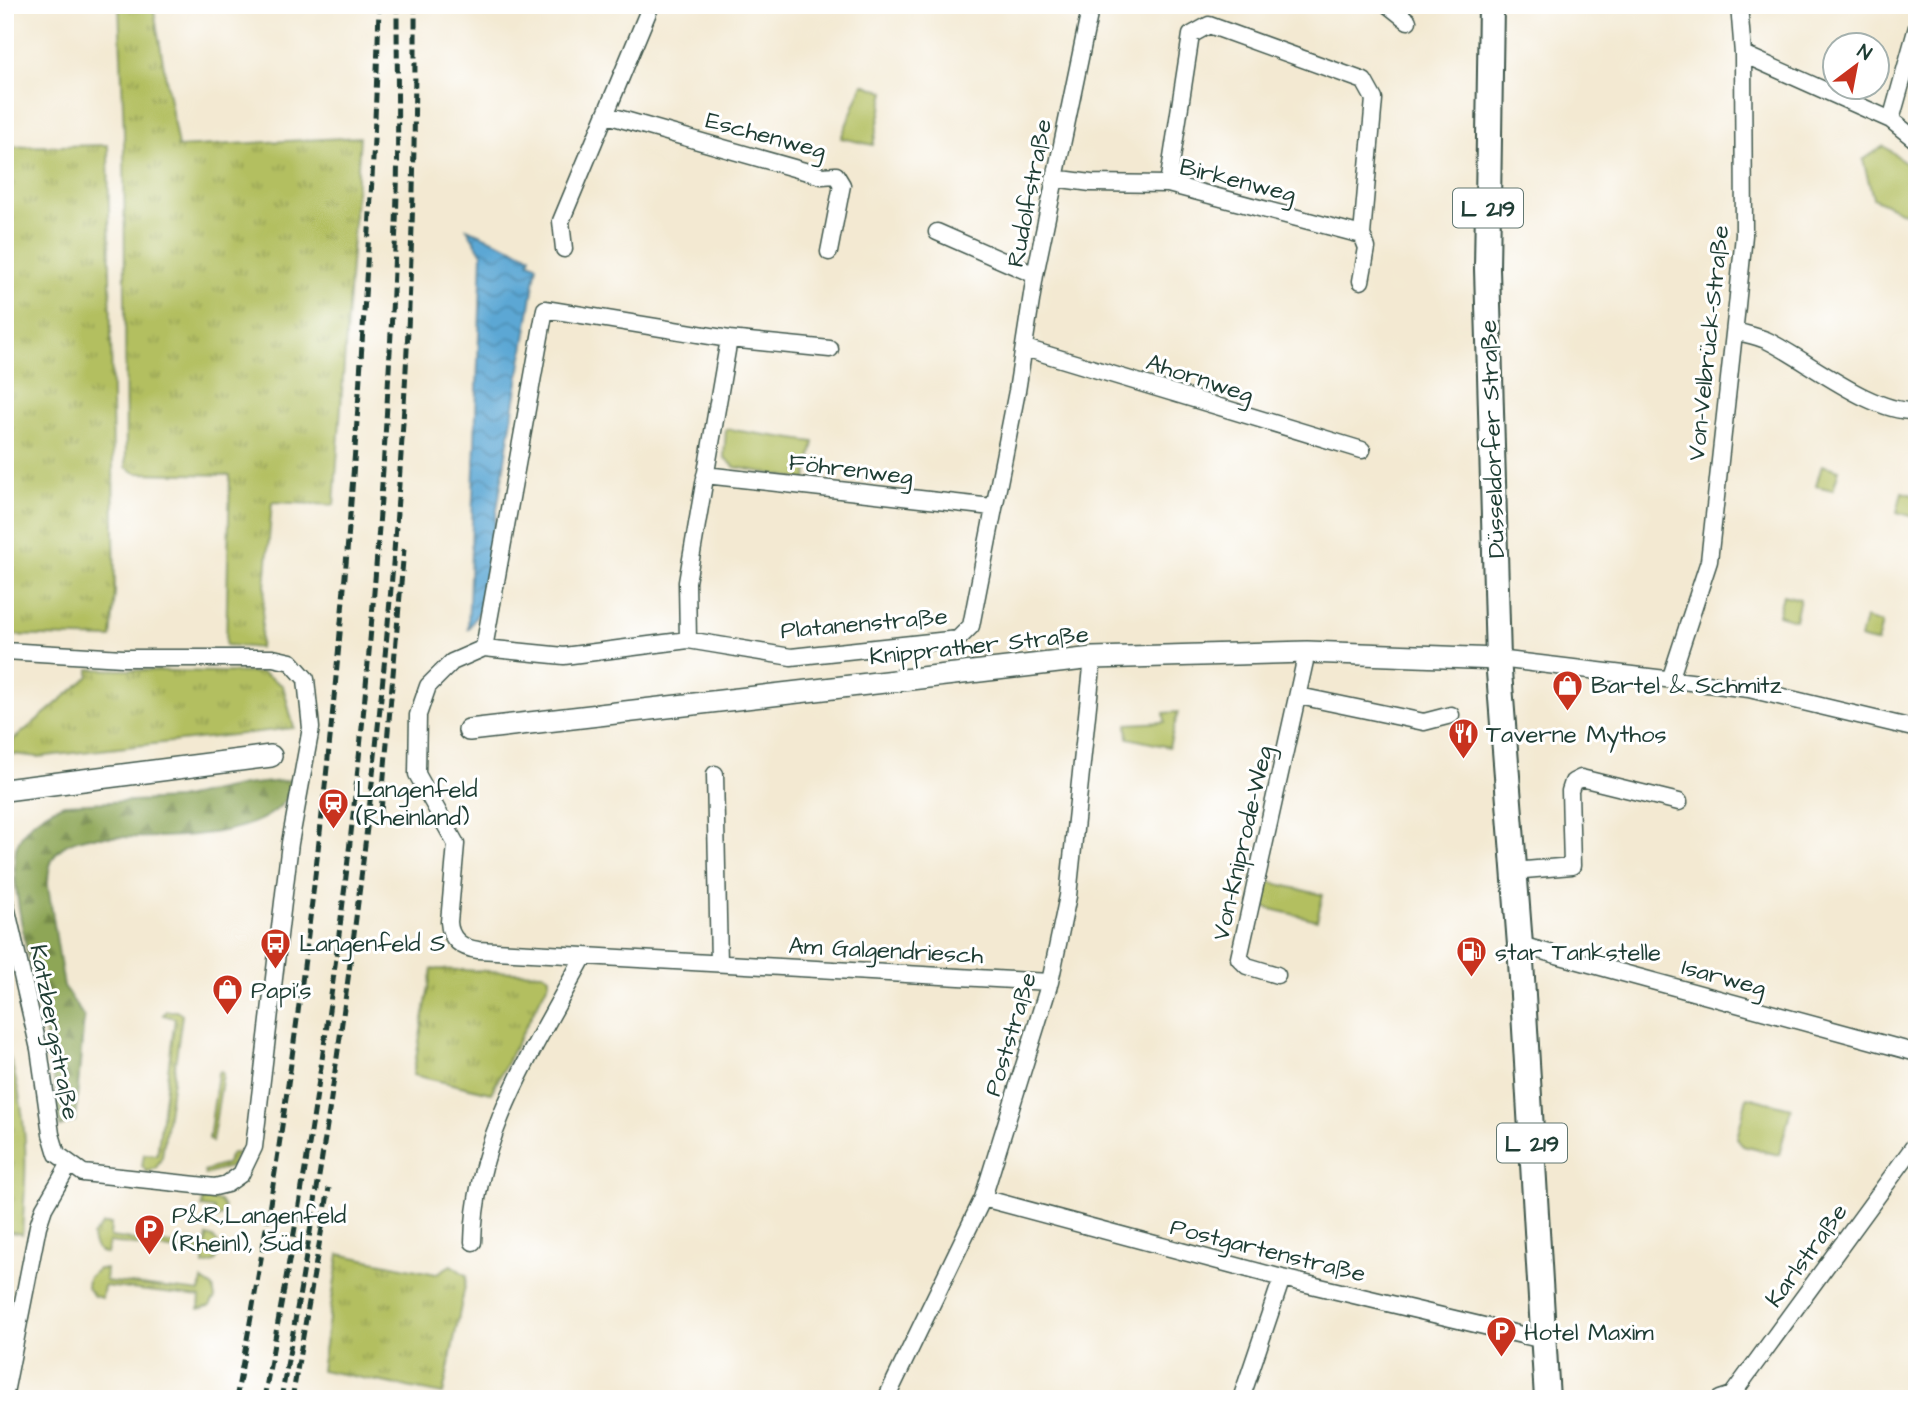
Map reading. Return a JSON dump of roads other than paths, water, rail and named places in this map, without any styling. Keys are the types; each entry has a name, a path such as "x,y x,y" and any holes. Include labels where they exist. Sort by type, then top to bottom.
{"main road":[{"name":"Düsseldorfer Straße","path":"1491,5 1487,269 1498,659 1520,945 1548,1399"},
{"name":"Knipprather Straße","path":"469,730 1093,658 1307,652 1498,659"},
{"path":"5,790 271,756"}],"street":[{"path":"564,249 561,221 651,5"},
{"name":"Rudolfstraße","path":"1017,391 1035,275 1091,5"},
{"path":"1388,5 1408,21"},
{"name":"Von-Velbrück-Straße","path":"1670,680 1709,561 1735,331 1744,235 1743,54 1739,5"},
{"path":"1168,184 1191,35 1209,25 1364,81 1374,99 1362,235 1367,248 1361,281"},
{"path":"1891,120 1917,27"},
{"path":"1743,54 1891,120 1917,141"},
{"name":"Eschenweg","path":"607,115 822,176 836,175 842,185 829,251"},
{"name":"Birkenweg","path":"1054,178 1091,183 1168,184 1362,235"},
{"path":"937,232 1035,275"},
{"path":"484,648 545,309 729,339 830,349"},
{"path":"1735,331 1765,340 1839,383 1899,412 1917,411"},
{"path":"688,640 687,582 729,339"},
{"name":"Ahornweg","path":"1025,348 1362,450"},
{"name":"Platanenstraße","path":"484,648 564,656 688,640 791,657 958,639 971,626 992,507 1017,391"},
{"name":"Föhrenweg","path":"705,475 992,507"},
{"name":"Am Galgendriesch","path":"484,648 453,662 428,686 418,715 417,774 456,844 450,931 460,944 468,949 1050,982"},
{"path":"5,650 123,658 273,658 291,662 306,679 311,728 290,843 254,1147 246,1167 227,1184 201,1187 83,1172 69,1165 44,1208 38,1226 5,1393"},
{"name":"Von-Kniprode-Weg","path":"1277,975 1247,966 1239,958 1307,652"},
{"name":"Poststraße","path":"886,1399 983,1198 1050,982 1068,896 1093,658"},
{"path":"1498,659 1749,689 1917,729"},
{"path":"1299,696 1424,722 1451,715"},
{"path":"715,774 719,963"},
{"path":"1514,872 1572,866 1574,858 1570,791 1573,782 1581,779 1679,802"},
{"name":"Katzbergstraße","path":"5,902 37,1035 51,1134 57,1154 69,1165"},
{"name":"Isarweg","path":"1520,945 1917,1053"},
{"path":"473,1242 474,1204 500,1112 584,956"},
{"name":"Karlstraße","path":"1730,1398 1917,1142"},
{"name":"Postgartenstraße","path":"983,1198 1282,1278 1543,1340"},
{"path":"1241,1399 1282,1278"}],"water":[{"path":"467,229 531,256 529,262 537,265 481,608 468,630 482,254"}],"railway":[{"path":"236,1399 279,1149 327,771 359,392 379,5"},
{"path":"264,1399 304,1175 332,991 368,663 385,444 396,224 397,5"},
{"path":"281,1399 338,1053 380,705 396,530 407,356 415,5"},
{"path":"381,811 404,549"},
{"path":"292,1399 329,1188"}],"place":[{"name":"Bartel & Schmitz","path":"1568,712"},
{"name":"Taverne Mythos","path":"1463,761"},
{"name":"Langenfeld (Rheinland)","path":"333,830"},
{"name":"Langenfeld S","path":"276,970"},
{"name":"star Tankstelle","path":"1472,979"},
{"name":"Papi's","path":"228,1017"},
{"name":"P&R,Langenfeld (Rheinl), Süd","path":"149,1256"},
{"name":"Hotel Maxim","path":"1501,1359"}]}
